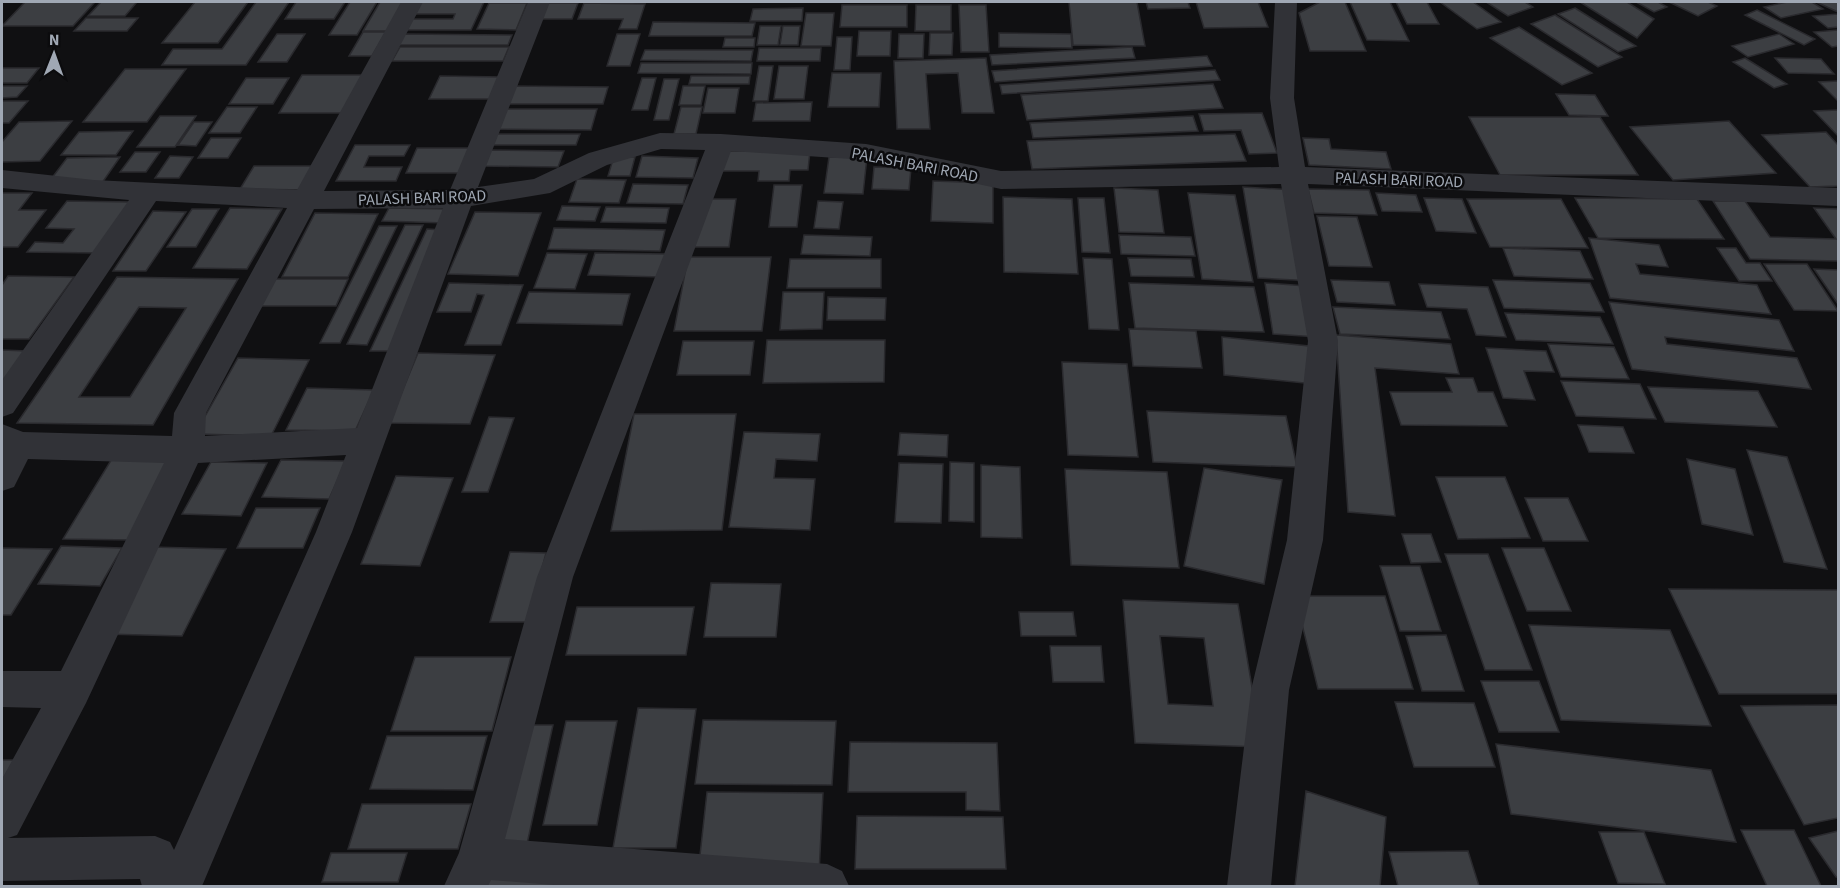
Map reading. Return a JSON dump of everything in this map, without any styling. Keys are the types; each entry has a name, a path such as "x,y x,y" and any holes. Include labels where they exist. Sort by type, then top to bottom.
{"street":[{"path":"2,820 72,690 187,450 190,413 412,2"},
{"path":"180,886 334,532 460,199 539,2"},
{"path":"1250,886 1270,690 1305,540 1323,341 1293,176 1282,98 1286,2"},
{"name":"PALASH BARI ROAD","path":"2,179 148,193 307,200 460,199 540,187 598,159 660,141 721,142 866,152 1001,180 1293,176 1839,197"},
{"path":"721,142 555,577 473,872 827,886"},
{"path":"2,404 148,193"},
{"path":"2,477 7,442 187,450 369,441"},
{"path":"2,689 72,690"},
{"path":"2,860 155,857 164,886"}],"building":[{"path":"25,2 95,2 73,26 2,26"},
{"path":"101,2 137,2 125,16 88,16"},
{"path":"195,2 248,2 218,43 162,43"},
{"path":"256,2 289,2 246,65 162,65 173,49 222,49"},
{"path":"296,2 345,2 334,19 285,19"},
{"path":"350,2 377,2 357,35 329,35"},
{"path":"380,2 403,2 387,31 363,31"},
{"path":"417,2 484,2 471,30 402,30 408,19 453,19 455,14 410,14"},
{"path":"1069,2 1137,2 1145,46 1073,45"},
{"path":"1146,2 1188,2 1190,8 1148,9"},
{"path":"1196,2 1258,2 1268,27 1204,28"},
{"path":"1320,2 1345,2 1366,51 1310,51 1299,13"},
{"path":"1350,2 1390,2 1409,41 1367,40"},
{"path":"1396,2 1427,2 1439,24 1407,24"},
{"path":"1440,2 1473,2 1501,22 1477,29"},
{"path":"1486,2 1525,2 1533,7 1508,16"},
{"path":"1580,2 1627,2 1654,19 1637,38"},
{"path":"1636,2 1658,2 1667,7 1654,12"},
{"path":"1669,2 1708,2 1717,6 1698,16"},
{"path":"1787,2 1812,2 1823,9 1781,18 1764,7"},
{"path":"1816,2 1838,2 1838,12"},
{"path":"489,3 527,3 516,30 477,29"},
{"path":"546,3 578,3 572,19 540,19"},
{"path":"584,3 645,4 637,29 619,29 623,19 578,19"},
{"path":"842,5 907,5 907,27 840,27"},
{"path":"916,5 951,5 951,31 915,31"},
{"path":"959,5 986,5 989,52 961,52"},
{"path":"803,8 802,21 750,21 753,9"},
{"path":"1575,8 1636,46 1618,52 1558,14"},
{"path":"1757,10 1815,39 1804,45 1745,15"},
{"path":"806,13 834,13 831,46 801,46"},
{"path":"1838,14 1838,27 1828,28 1813,16"},
{"path":"1555,15 1622,57 1598,67 1531,24"},
{"path":"86,18 138,18 127,31 74,31"},
{"path":"653,22 755,23 752,36 649,36"},
{"path":"760,26 781,26 778,45 757,45"},
{"path":"783,26 800,26 798,45 780,45"},
{"path":"1519,27 1592,73 1562,85 1490,38"},
{"path":"1838,30 1838,46 1832,47 1814,32"},
{"path":"859,31 891,31 890,56 857,56"},
{"path":"363,32 386,32 372,56 349,56"},
{"path":"930,33 953,33 952,55 929,55"},
{"path":"999,33 1071,34 1072,48 999,47"},
{"path":"277,34 305,34 287,62 258,62"},
{"path":"404,34 512,35 508,45 398,45"},
{"path":"617,34 640,34 630,66 607,66"},
{"path":"899,34 924,34 923,58 898,58"},
{"path":"1779,34 1794,44 1748,57 1732,46"},
{"path":"837,37 852,37 850,70 834,70"},
{"path":"725,38 755,38 754,47 723,47"},
{"path":"400,47 509,47 503,61 392,61"},
{"path":"1132,47 1135,58 992,65 990,55"},
{"path":"759,48 821,48 820,61 757,61"},
{"path":"645,50 753,50 751,61 641,60"},
{"path":"1207,56 1212,66 995,82 992,71"},
{"path":"986,58 994,113 962,113 958,73 926,74 930,129 897,129 894,61"},
{"path":"1745,58 1787,84 1774,88 1733,62"},
{"path":"1775,58 1821,59 1834,74 1788,73"},
{"path":"641,63 752,63 751,74 638,73"},
{"path":"759,66 773,66 768,101 753,101"},
{"path":"779,66 808,66 804,99 774,99"},
{"path":"2,68 39,68 27,83 2,83"},
{"path":"125,69 186,69 147,122 83,122"},
{"path":"1215,70 1220,80 1002,94 1000,85"},
{"path":"832,73 881,73 879,107 828,107"},
{"path":"302,75 368,75 347,113 279,113"},
{"path":"440,76 502,77 493,99 429,99"},
{"path":"691,76 750,76 749,84 689,84"},
{"path":"246,78 289,78 273,104 229,104"},
{"path":"642,78 656,78 648,110 632,110"},
{"path":"664,79 679,79 669,120 654,120"},
{"path":"1838,81 1838,101 1819,82"},
{"path":"1213,84 1223,108 1027,120 1021,95"},
{"path":"2,86 27,86 17,97 2,98"},
{"path":"510,86 608,87 603,104 503,104"},
{"path":"683,86 705,86 701,105 679,105"},
{"path":"708,88 739,88 735,113 703,113"},
{"path":"1556,94 1595,95 1608,116 1569,115"},
{"path":"2,101 28,101 9,123 2,123"},
{"path":"812,102 810,121 753,121 756,103"},
{"path":"227,107 257,107 240,133 209,133"},
{"path":"681,107 702,107 696,134 674,134"},
{"path":"499,109 597,109 591,130 491,129"},
{"path":"1838,110 1838,136 1814,111"},
{"path":"1262,113 1277,153 1249,154 1241,130 1204,131 1199,114"},
{"path":"160,116 196,116 175,147 137,147"},
{"path":"1193,116 1198,131 1033,138 1030,123"},
{"path":"1469,117 1600,117 1638,175 1500,175"},
{"path":"72,121 40,161 2,162 2,142 19,122"},
{"path":"1729,121 1776,173 1673,180 1630,127"},
{"path":"194,122 212,122 196,146 178,145"},
{"path":"133,131 116,155 61,155 79,132"},
{"path":"1826,132 1838,145 1838,186 1810,187 1762,135"},
{"path":"492,134 580,134 576,145 488,145"},
{"path":"1235,134 1246,161 1032,169 1027,141"},
{"path":"211,138 241,138 228,158 198,158"},
{"path":"1303,138 1329,139 1331,149 1386,152 1391,169 1309,165"},
{"path":"355,145 410,145 404,156 369,156 364,167 402,167 396,181 336,181"},
{"path":"417,148 477,148 467,173 406,173"},
{"path":"487,150 564,151 558,167 481,166"},
{"path":"723,151 810,151 808,170 790,170 789,181 758,181 759,171 720,171"},
{"path":"135,152 160,152 146,172 120,172"},
{"path":"170,156 193,157 179,178 155,178"},
{"path":"614,156 635,157 630,176 608,176"},
{"path":"642,156 698,158 693,178 636,177"},
{"path":"120,157 102,183 48,183 67,158"},
{"path":"829,157 867,157 863,194 824,193"},
{"path":"254,166 321,166 308,190 240,189"},
{"path":"874,167 911,168 909,190 872,189"},
{"path":"577,179 626,180 619,203 569,202"},
{"path":"933,181 993,183 993,223 931,221"},
{"path":"633,184 688,185 683,204 627,203"},
{"path":"774,185 802,185 797,227 769,227"},
{"path":"1243,187 1295,190 1314,281 1258,278"},
{"path":"1114,188 1158,190 1164,233 1119,232"},
{"path":"1308,189 1369,190 1377,215 1314,213"},
{"path":"2,193 32,193 19,210 46,210 18,247 2,247"},
{"path":"1188,193 1235,195 1253,282 1202,279"},
{"path":"1376,193 1416,195 1422,212 1382,211"},
{"path":"1003,197 1072,199 1078,274 1004,272"},
{"path":"1078,198 1104,198 1110,253 1082,252"},
{"path":"1424,198 1462,199 1476,233 1436,231"},
{"path":"1575,198 1697,199 1724,239 1598,238"},
{"path":"703,199 736,199 729,247 694,247"},
{"path":"1467,199 1561,199 1588,248 1490,247"},
{"path":"67,201 133,202 96,253 27,252 35,242 63,243 74,229 46,228"},
{"path":"818,201 843,202 839,229 814,228"},
{"path":"1713,201 1745,201 1770,237 1836,239 1814,208 1838,209 1838,261 1750,259"},
{"path":"562,206 600,207 595,221 557,220"},
{"path":"606,207 669,208 666,223 601,222"},
{"path":"230,208 282,209 247,269 193,268"},
{"path":"389,208 452,209 445,223 382,221"},
{"path":"192,209 219,209 196,247 167,247"},
{"path":"153,211 186,212 146,271 113,271"},
{"path":"475,212 541,213 518,276 448,274"},
{"path":"315,213 378,214 348,277 282,277"},
{"path":"1317,216 1357,217 1372,267 1329,266"},
{"path":"405,225 423,225 367,345 347,344"},
{"path":"379,226 397,226 340,343 320,343"},
{"path":"554,228 665,230 660,251 548,249"},
{"path":"427,229 443,230 389,351 370,351"},
{"path":"804,235 872,237 870,256 801,254"},
{"path":"1119,235 1191,237 1195,256 1121,254"},
{"path":"1589,238 1659,245 1668,267 1636,264 1640,274 1757,285 1771,314 1610,298"},
{"path":"1503,248 1580,251 1593,279 1514,276"},
{"path":"1717,248 1736,248 1746,263 1760,263 1772,281 1739,281"},
{"path":"547,253 587,254 575,289 534,288"},
{"path":"595,253 667,254 661,277 588,275"},
{"path":"688,257 771,257 762,331 674,331"},
{"path":"1083,258 1112,259 1119,330 1089,329"},
{"path":"1128,258 1191,259 1194,277 1131,276"},
{"path":"790,259 881,259 881,288 787,288"},
{"path":"1764,264 1807,264 1838,311 1794,310"},
{"path":"1814,269 1838,270 1838,304"},
{"path":"8,276 74,277 29,339 2,339 2,285"},
{"path":"117,277 238,279 153,425 17,423","holes":["139,307 186,308 130,397 79,397"]},
{"path":"273,279 348,279 336,306 258,306"},
{"path":"1331,280 1389,282 1395,305 1337,302"},
{"path":"1493,280 1590,283 1604,312 1504,308"},
{"path":"449,283 523,285 501,345 465,345 484,295 477,294 471,312 437,312"},
{"path":"1129,283 1254,287 1264,332 1135,328"},
{"path":"1265,283 1307,286 1317,337 1273,334"},
{"path":"1419,284 1488,287 1506,337 1476,335 1467,309 1427,307"},
{"path":"529,292 630,294 622,325 517,323"},
{"path":"783,292 824,292 822,329 780,330"},
{"path":"828,297 886,298 885,320 827,320"},
{"path":"1609,302 1779,320 1794,351 1665,337 1667,344 1797,358 1811,389 1632,369"},
{"path":"1333,307 1441,312 1450,339 1340,334"},
{"path":"1505,313 1600,317 1613,344 1516,340"},
{"path":"1129,329 1196,331 1202,368 1133,366"},
{"path":"1336,335 1451,344 1459,374 1375,368 1395,516 1348,512"},
{"path":"1222,337 1309,346 1314,384 1224,375"},
{"path":"767,340 885,340 884,382 763,383"},
{"path":"683,341 754,341 750,375 677,375"},
{"path":"1548,344 1614,347 1629,379 1561,377"},
{"path":"1486,348 1546,351 1554,372 1524,371 1535,400 1503,398"},
{"path":"2,350 27,351 2,386"},
{"path":"418,353 495,355 470,424 389,423"},
{"path":"238,358 309,360 271,436 195,434"},
{"path":"1062,362 1127,364 1138,457 1068,455"},
{"path":"1446,378 1473,378 1478,392 1493,392 1507,426 1401,425 1390,392 1452,392"},
{"path":"1561,381 1640,384 1656,419 1576,416"},
{"path":"1648,387 1758,391 1777,427 1665,422"},
{"path":"307,388 374,390 355,431 286,430"},
{"path":"1147,411 1286,416 1297,467 1153,462"},
{"path":"634,414 736,414 722,530 611,531"},
{"path":"489,417 514,418 488,492 462,492"},
{"path":"1578,425 1623,427 1634,453 1589,452"},
{"path":"744,432 820,434 817,461 776,459 774,478 815,479 810,530 729,527"},
{"path":"900,433 948,435 947,457 898,455"},
{"path":"1747,450 1787,457 1827,569 1784,562"},
{"path":"113,457 178,459 132,540 63,539"},
{"path":"1687,459 1735,469 1753,535 1702,524"},
{"path":"281,460 346,461 329,499 262,497"},
{"path":"211,462 267,463 241,516 182,514"},
{"path":"950,462 974,463 974,522 949,521"},
{"path":"899,463 943,464 941,523 895,522"},
{"path":"981,465 1020,467 1022,538 981,537"},
{"path":"1204,468 1282,480 1264,584 1184,566"},
{"path":"1065,469 1167,472 1179,568 1071,565"},
{"path":"396,476 453,478 420,566 361,564"},
{"path":"1436,477 1505,477 1530,538 1458,539"},
{"path":"1525,498 1568,498 1588,541 1543,541"},
{"path":"256,508 320,508 303,548 237,548"},
{"path":"1402,534 1431,534 1441,562 1411,563"},
{"path":"61,546 122,548 100,586 38,584"},
{"path":"152,547 226,549 182,636 104,634"},
{"path":"2,548 52,549 11,615 2,615"},
{"path":"1502,548 1544,548 1571,611 1527,611"},
{"path":"510,552 546,553 528,622 490,622"},
{"path":"1445,554 1488,554 1532,670 1485,670"},
{"path":"1380,566 1420,566 1441,631 1400,631"},
{"path":"711,583 781,584 776,637 704,637"},
{"path":"1669,589 1838,590 1838,694 1719,694"},
{"path":"1295,596 1385,596 1413,689 1318,689"},
{"path":"1123,600 1238,604 1262,747 1135,743","holes":["1160,636 1204,638 1213,706 1168,704"]},
{"path":"577,607 694,607 686,655 566,655"},
{"path":"1019,612 1073,612 1076,636 1021,636"},
{"path":"1529,625 1670,630 1711,726 1561,720"},
{"path":"1446,635 1464,691 1422,691 1406,636"},
{"path":"1050,646 1101,646 1104,682 1053,682"},
{"path":"415,657 511,657 492,731 391,731"},
{"path":"1481,681 1539,681 1559,732 1499,732"},
{"path":"1395,702 1474,703 1495,767 1414,767"},
{"path":"1838,705 1838,818 1804,825 1741,706"},
{"path":"638,708 696,709 676,848 613,848"},
{"path":"703,720 836,721 832,785 695,784"},
{"path":"566,721 617,721 597,825 543,825"},
{"path":"526,725 553,725 527,844 497,844"},
{"path":"387,736 487,736 473,790 370,789"},
{"path":"850,742 997,743 1000,811 966,810 966,792 848,792"},
{"path":"1496,744 1711,770 1736,842 1511,814"},
{"path":"2,760 14,760 2,781"},
{"path":"1306,791 1386,817 1380,886 1295,886"},
{"path":"707,792 823,793 819,874 698,873"},
{"path":"362,804 471,804 458,849 348,849"},
{"path":"857,816 1003,817 1006,869 855,869"},
{"path":"1741,830 1794,830 1821,886 1767,886"},
{"path":"1838,831 1838,877 1836,877 1809,838"},
{"path":"1599,832 1644,832 1665,884 1618,883"},
{"path":"1468,851 1479,886 1398,886 1389,852"},
{"path":"331,853 407,853 398,882 322,882"},
{"path":"484,875 563,875 560,886 481,886"}]}
